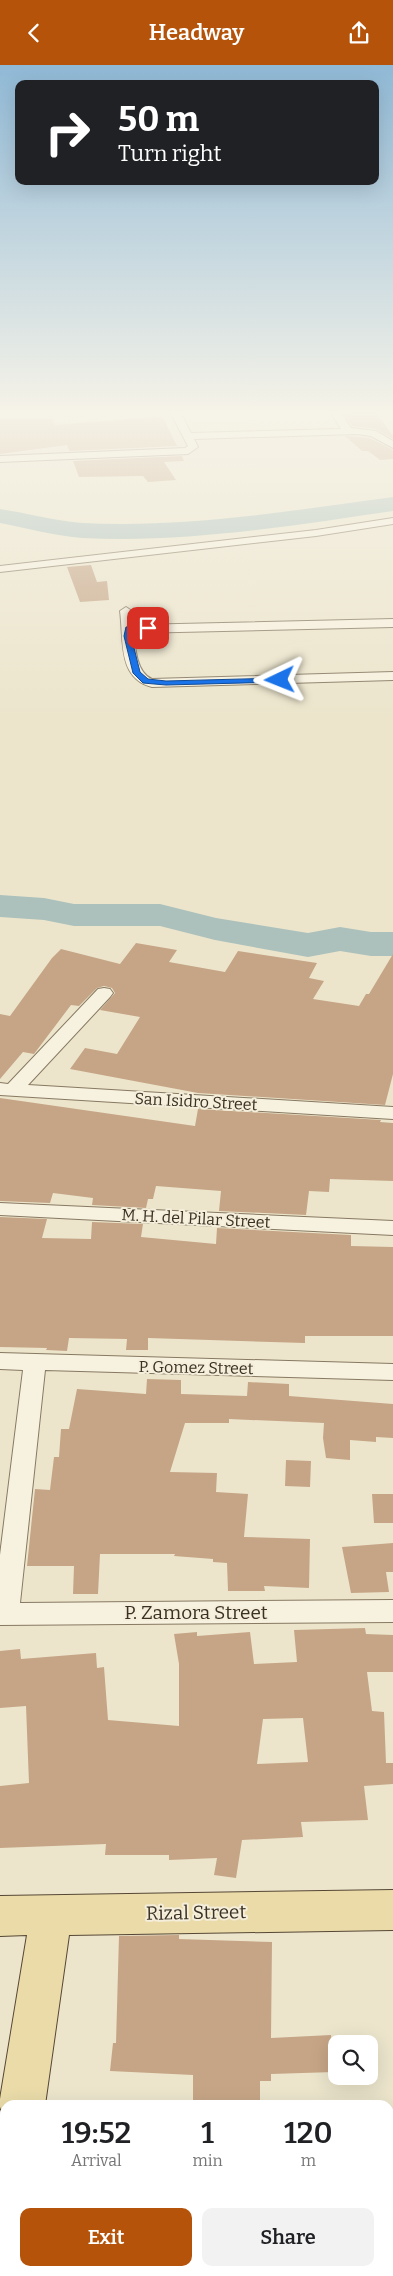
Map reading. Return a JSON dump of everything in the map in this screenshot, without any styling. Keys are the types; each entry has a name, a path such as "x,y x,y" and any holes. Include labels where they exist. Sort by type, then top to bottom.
{"main road":[{"name":"Rizal Street","path":"0,1916 393,1910"},
{"path":"23,2100 51,1914"}],"street":[{"path":"0,569 306,534 393,521"},
{"path":"126,611 129,629 128,642 137,673 145,681 152,683 393,676"},
{"path":"129,629 393,624"},
{"path":"6,1089 104,993"},
{"name":"San Isidro Street","path":"6,1089 393,1113"},
{"name":"M. H. del Pilar Street","path":"0,1209 393,1228"},
{"name":"P. Gomez Street","path":"0,1361 393,1372"},
{"path":"3,1614 35,1362"},
{"name":"P. Zamora Street","path":"3,1614 393,1611"}],"building":[{"path":"91,565 97,582 107,581 109,600 80,602 67,567"},
{"path":"136,943 177,950 169,962 225,972 238,951 317,963 309,978 324,981 313,999 359,1006 366,994 369,994 393,954 393,1074 385,1105 198,1093 70,1069 85,1048 117,1054 140,1017 100,1010 115,993 112,988 104,986 97,988 79,1006 71,1005 34,1054 23,1052 0,1079 0,1014 10,1016 52,958 61,949 120,964"},
{"path":"0,1098 195,1126 198,1109 381,1120 380,1122 393,1123 393,1181 330,1179 329,1192 309,1191 306,1215 219,1211 221,1191 156,1186 153,1199 148,1199 146,1208 92,1205 93,1198 53,1193 50,1203 0,1201"},
{"path":"0,1217 47,1219 42,1238 91,1239 92,1222 143,1224 141,1237 216,1244 217,1228 351,1235 351,1246 393,1247 393,1336 305,1336 305,1343 148,1338 148,1350 126,1350 127,1339 69,1338 67,1351 46,1350 47,1348 0,1347"},
{"path":"147,1379 181,1380 181,1394 247,1396 248,1382 289,1384 289,1396 393,1404 393,1438 376,1437 376,1442 350,1440 350,1460 326,1458 323,1438 324,1423 229,1419 229,1423 185,1423 170,1472 217,1473 216,1492 248,1494 244,1537 310,1539 309,1588 264,1586 265,1591 228,1591 227,1563 213,1562 213,1559 174,1556 175,1554 100,1554 98,1594 73,1594 74,1566 27,1566 35,1489 50,1490 54,1457 59,1457 61,1429 69,1429 77,1389 146,1394"},
{"path":"286,1460 311,1461 310,1487 285,1486"},
{"path":"372,1494 393,1494 393,1523 374,1523"},
{"path":"393,1543 393,1572 386,1572 389,1592 351,1593 342,1547"},
{"path":"365,1628 366,1634 393,1635 393,1672 367,1672 372,1711 384,1712 386,1763 393,1763 393,1784 364,1786 368,1820 301,1822 303,1837 242,1840 236,1878 214,1875 217,1858 169,1860 169,1855 105,1855 106,1844 0,1848 0,1786 29,1783 26,1706 0,1708 0,1651 20,1649 21,1659 96,1653 97,1668 104,1667 108,1720 179,1726 179,1664 174,1634 197,1632 197,1636 250,1632 254,1664 297,1662 294,1630","holes":["303,1718 308,1762 257,1764 263,1719"]},
{"path":"179,1935 179,1939 272,1942 271,2038 328,2035 328,2072 271,2074 271,2081 260,2081 260,2100 193,2100 193,2075 110,2071 113,2043 116,2043 119,1936"}],"waterway":[{"path":"0,516 80,530 148,532 226,527 326,513"},
{"path":"0,906 44,909 74,915 160,915 215,929 308,945 340,939 371,944 393,944"}],"route":[{"path":"148,628 129,629 127,636 137,673 145,681 166,683 280,680"}]}
